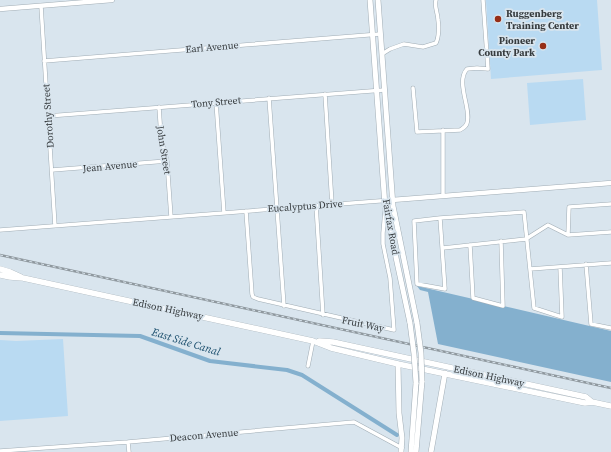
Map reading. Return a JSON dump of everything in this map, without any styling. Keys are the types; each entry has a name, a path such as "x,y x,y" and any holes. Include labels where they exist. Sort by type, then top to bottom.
{"main road":[{"name":"Fairfax Road","path":"370,0 385,203 410,323 414,354 416,383 410,452"},
{"name":"Fairfax Road","path":"378,0 392,200 417,324 421,353 422,382 416,452"},
{"name":"Edison Highway","path":"0,269 23,278"},
{"name":"Edison Highway","path":"0,275 10,278 23,278 313,341 331,348 398,364 585,403 592,402 611,406"},
{"name":"Edison Highway","path":"313,341 333,342 586,397 592,402"},
{"path":"398,364 401,450"},
{"path":"431,452 445,374"}],"street":[{"path":"0,9 112,0"},
{"path":"382,54 390,49 404,44 423,47 436,43 438,20 435,5 436,0"},
{"path":"413,88 417,132 460,130 465,127 468,121 463,74 467,69 488,69 483,0"},
{"name":"Dorothy Street","path":"41,6 55,226"},
{"name":"Earl Avenue","path":"44,61 380,34"},
{"name":"Tony Street","path":"48,116 384,90"},
{"path":"325,94 332,204"},
{"path":"269,98 284,306"},
{"path":"216,102 224,212"},
{"name":"John Street","path":"159,107 161,136 167,161 171,217"},
{"path":"443,130 443,195"},
{"name":"Jean Avenue","path":"52,170 167,161"},
{"name":"Eucalyptus Drive","path":"0,230 316,205 385,203 392,200 443,195 611,183"},
{"name":"Fruit Way","path":"246,211 253,297 284,306 394,330 390,278 383,244 385,203"},
{"path":"568,235 569,207 611,204"},
{"path":"316,205 323,315"},
{"path":"440,218 445,289 417,284 414,222 440,218 524,212 534,308 562,317 560,267"},
{"path":"442,248 526,239 548,225 568,235 611,232"},
{"path":"470,245 473,298 504,306 501,241"},
{"path":"530,269 611,263"},
{"path":"586,264 591,324 611,328"},
{"path":"308,366 313,341"},
{"name":"Deacon Avenue","path":"0,451 128,442 354,422 401,450"},
{"path":"128,442 129,452"}],"shaded area":[{"path":"486,0 597,0 602,70 491,79"},
{"path":"583,79 586,120 530,125 527,83"},
{"path":"417,286 611,331 611,382 438,344 428,292 420,290"},
{"path":"63,339 68,416 0,421 0,340 16,341"}],"waterway":[{"name":"East Side Canal","path":"0,333 140,336 210,361 287,370 302,375 397,435"}],"railway":[{"path":"0,255 611,388"}],"place":[{"name":"Ruggenberg Training Center","path":"498,19"},
{"name":"Pioneer County Park","path":"543,46"}]}
